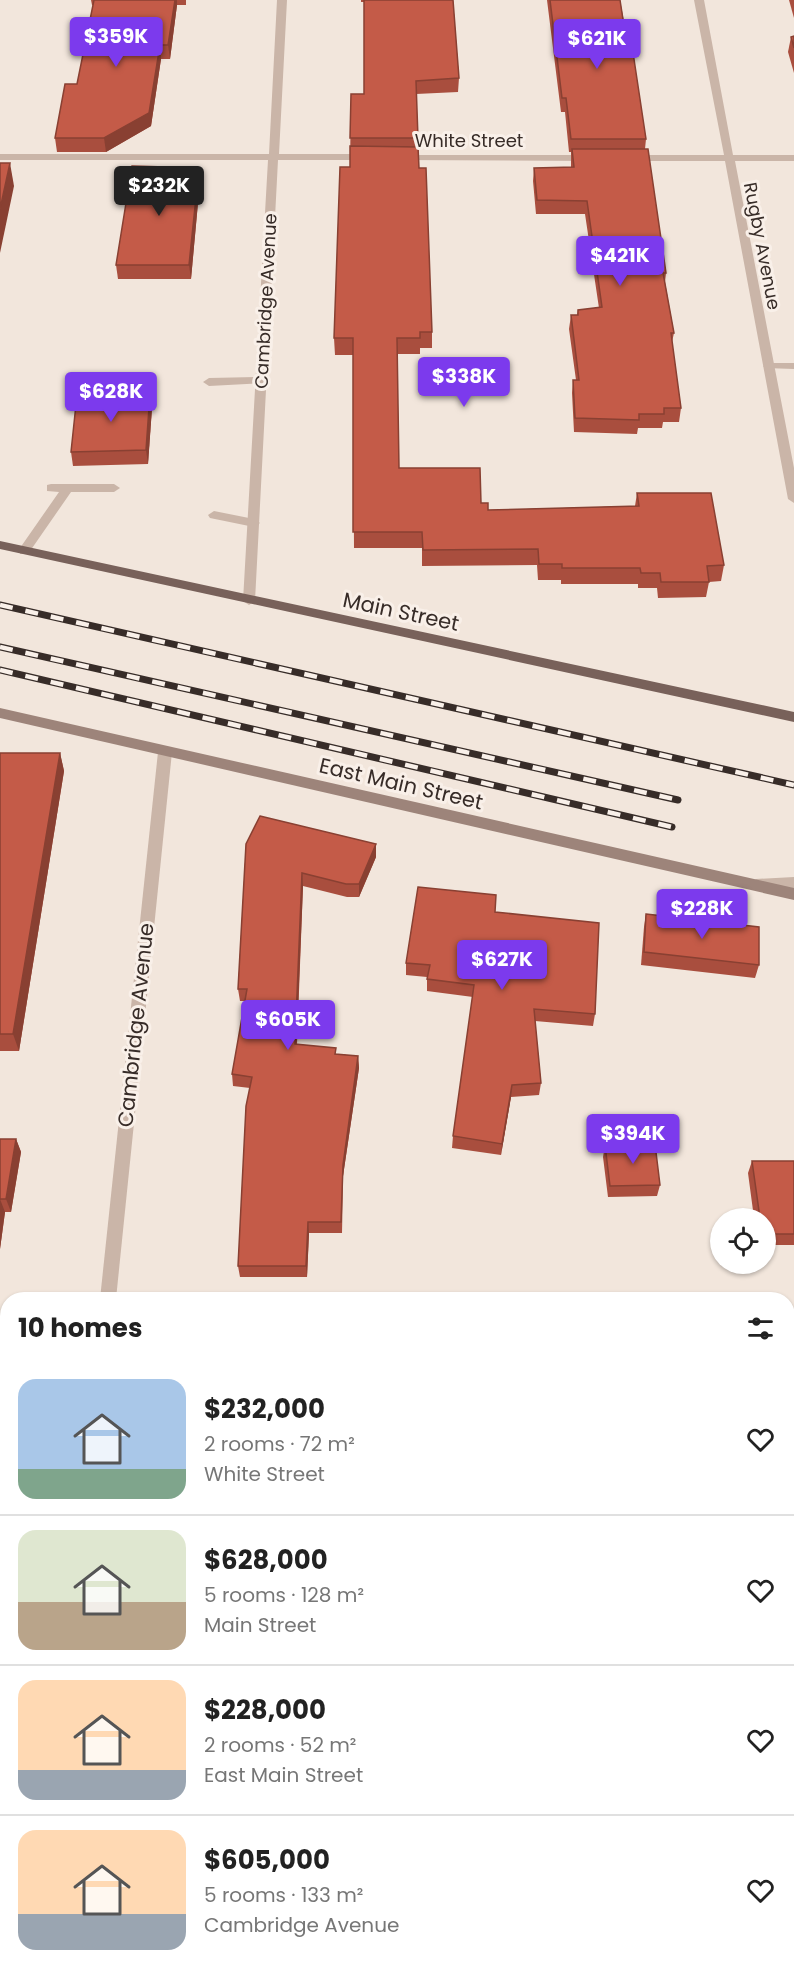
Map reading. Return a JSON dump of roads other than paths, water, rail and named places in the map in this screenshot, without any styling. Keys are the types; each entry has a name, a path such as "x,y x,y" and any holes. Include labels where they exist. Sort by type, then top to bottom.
{"main road":[{"name":"Main Street","path":"0,545 249,601 794,717"}],"street":[{"name":"Cambridge Avenue","path":"249,601 282,0"},
{"name":"Rugby Avenue","path":"699,0 794,499"},
{"name":"White Street","path":"0,157 597,158"},
{"path":"621,158 794,158"},
{"path":"768,366 794,366"},
{"path":"209,381 261,381"},
{"path":"51,488 114,488"},
{"path":"24,551 68,488"},
{"path":"214,515 254,523"},
{"name":"East Main Street","path":"0,713 794,894"},
{"name":"Cambridge Avenue","path":"109,1292 165,752"},
{"path":"756,885 794,883"}],"railway":[{"path":"0,605 794,785"},
{"path":"0,647 678,800"},
{"path":"0,670 672,827"}]}
